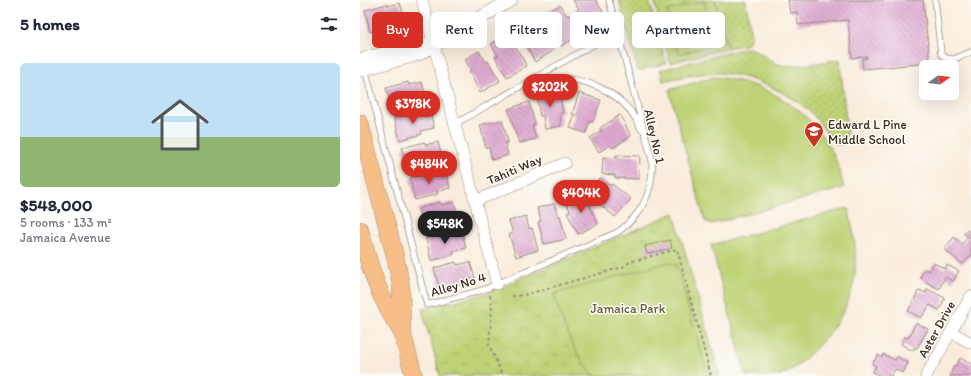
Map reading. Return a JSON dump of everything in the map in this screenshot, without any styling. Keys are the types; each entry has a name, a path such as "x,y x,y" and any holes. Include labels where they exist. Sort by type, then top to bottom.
{"main road":[{"path":"360,123 401,285 402,332 414,376"},
{"path":"360,230 378,291 387,310 402,332"}],"street":[{"path":"422,0 431,36"},
{"path":"487,12 504,2"},
{"path":"361,62 412,56 431,45"},
{"path":"434,48 475,202 493,286"},
{"name":"Tahiti Way","path":"475,202 565,163"},
{"name":"Aster Drive","path":"926,376 971,296"},
{"path":"951,332 971,343"}],"lane":[{"name":"Alley No 1","path":"609,0 612,12"},
{"path":"935,0 941,54 946,58 954,59 971,52"},
{"path":"454,124 588,48"},
{"name":"Alley No 1","path":"493,286 618,232 629,224 643,207 651,188 653,173 648,146 622,48"},
{"name":"Alley No 4","path":"361,62 427,305 493,286"},
{"path":"515,90 533,82 553,78 569,79 598,87 612,95 627,109 640,126 648,146"}],"path":[{"path":"512,296 524,295 622,267 630,262 677,249 711,376"},
{"path":"493,286 489,345 503,376"}],"green space":[{"path":"619,0 649,0 652,12 632,12 632,48 662,48 666,63 638,71 624,19 624,12 622,12"},
{"path":"654,0 715,0 718,12 657,12"},
{"path":"715,0 746,0 751,36 748,44 728,48 725,37 725,12 718,12"},
{"path":"704,1 707,12 667,12"},
{"path":"725,37 728,48 670,63 666,48 725,48"},
{"path":"677,48 701,48 679,54"},
{"path":"746,48 755,50 771,61 786,66 840,60 847,132 845,142 840,145 834,143 815,117 798,102 776,89 750,79 714,73 663,81 660,70"},
{"path":"714,77 752,85 786,101 801,112 814,125 826,141 835,158 844,188 711,224 705,221 669,90"},
{"path":"848,208 853,229 855,267 853,284 848,301 840,317 829,333 814,350 802,362 792,369 777,376 746,376 711,245"},
{"name":"Jamaica Park","path":"674,213 720,376 440,376 422,309 488,293"},
{"path":"669,262 677,267 708,376 595,376 574,348 554,294"}],"building":[{"path":"573,0 596,0 603,12 577,12 579,9"},
{"path":"788,0 923,0 930,60 919,60 919,64 863,69 862,59 867,58 867,56 852,58 848,20 798,25 797,12 790,13"},
{"path":"400,3 403,12 372,12 372,31 370,32 365,10 387,4 388,6"},
{"path":"560,5 567,16 569,15 570,41 562,45 562,12 547,12"},
{"path":"495,42 495,48 516,48 527,66 507,77 495,57 498,56 491,44"},
{"path":"527,48 553,48 554,50 535,62"},
{"path":"479,51 486,62 488,61 500,81 480,93 469,72 471,71 465,59"},
{"path":"408,82 409,85 422,82 426,98 414,102 414,105 392,110 386,88"},
{"path":"559,90 563,113 560,113 561,126 545,129 543,116 540,116 536,93"},
{"path":"579,93 601,100 593,122 590,121 586,133 570,128 575,115 572,114"},
{"path":"529,102 535,125 532,126 536,139 519,143 508,109"},
{"path":"430,111 434,128 421,131 422,134 400,140 394,118 416,112 417,115"},
{"path":"620,115 631,136 612,148 610,145 599,152 590,138 601,131 600,128"},
{"path":"502,120 508,142 505,143 508,155 492,160 489,147 486,148 480,125"},
{"path":"425,142 425,145 438,142 442,158 429,162 430,165 408,171 402,148"},
{"path":"616,155 640,156 639,179 615,178 615,175 602,174 603,157 616,158"},
{"path":"432,172 433,175 446,172 450,188 437,191 438,194 415,200 410,178"},
{"path":"600,178 611,186 612,184 631,199 615,217 597,202 600,199 589,191"},
{"path":"580,193 586,204 588,203 598,224 578,234 567,213 570,211 565,200"},
{"path":"440,202 441,205 454,202 459,218 445,222 446,224 424,230 418,209"},
{"path":"554,204 558,216 560,216 566,239 544,244 538,222 541,221 537,208"},
{"path":"526,216 529,229 532,228 538,250 516,257 509,234 513,233 509,221"},
{"path":"967,230 971,233 971,256 962,264 944,249 954,237 962,244 968,237 964,234"},
{"path":"448,232 449,235 462,232 466,248 453,251 454,254 431,261 426,238"},
{"path":"670,240 672,248 647,254 645,246"},
{"path":"456,262 457,265 470,262 475,278 462,281 462,284 440,290 434,268"},
{"path":"934,263 945,269 947,265 959,271 953,281 945,277 939,289 924,281 920,277 925,269 929,271"},
{"path":"927,289 945,298 939,310 930,305 921,318 908,311 919,290 926,293"},
{"path":"916,323 928,329 917,348 914,348 913,351 901,344 905,337 908,338"},
{"path":"883,354 895,360 897,357 908,363 903,373 895,369 891,376 881,376 873,372 876,366 872,364 878,355 882,357"},
{"path":"960,358 971,364 971,376 950,376 954,365 956,366"}],"place":[{"name":"Edward L Pine Middle School","path":"814,148"}]}
